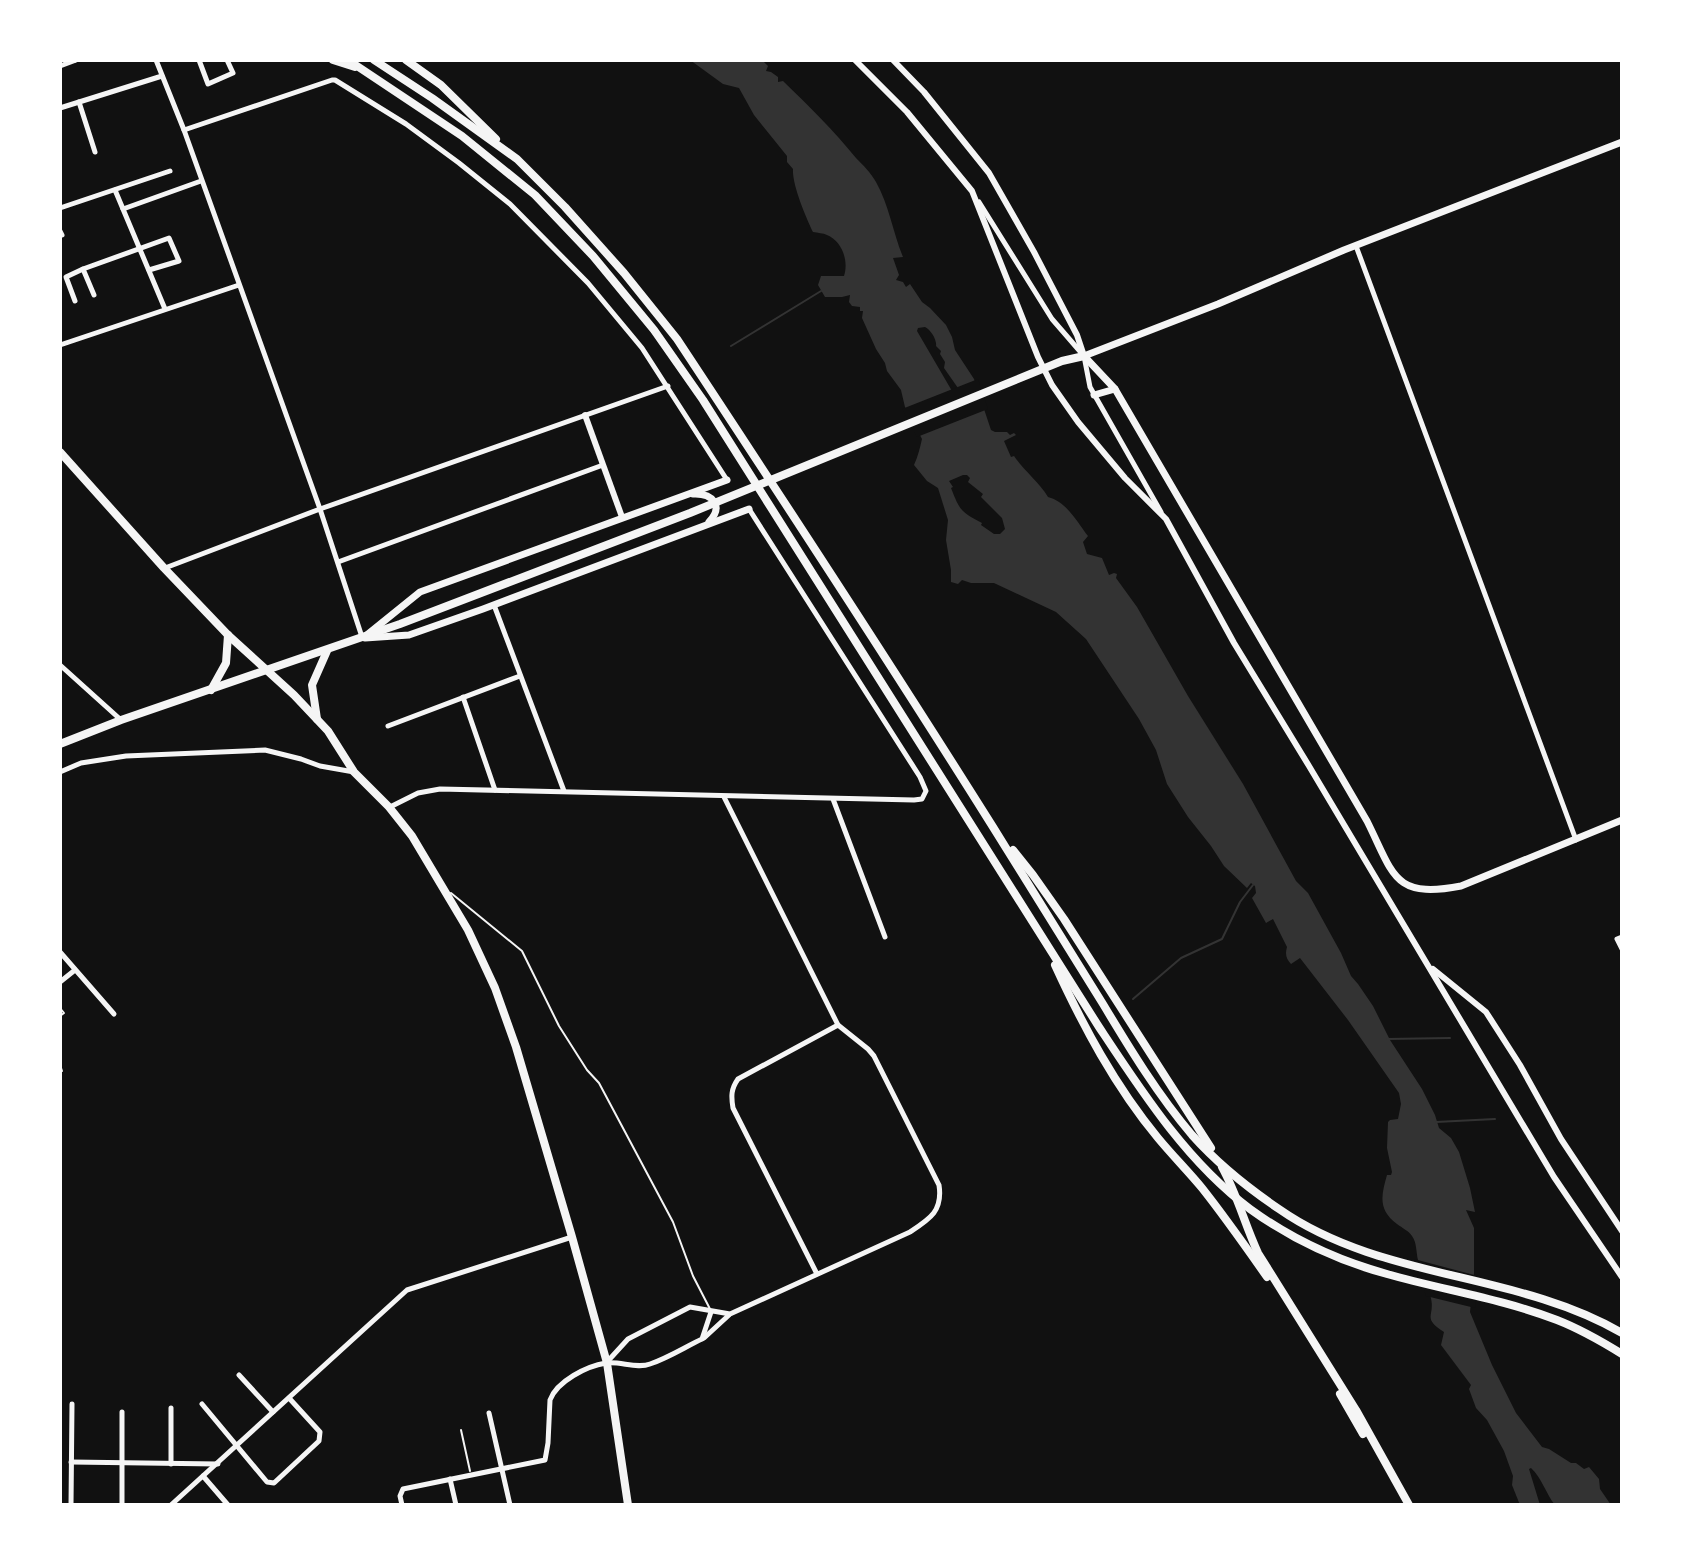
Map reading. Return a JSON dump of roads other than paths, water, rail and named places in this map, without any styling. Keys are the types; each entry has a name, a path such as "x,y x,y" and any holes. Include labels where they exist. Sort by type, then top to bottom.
{"main road":[{"path":"333,60 367,71"},
{"path":"348,60 462,136 535,195 593,256 654,330 703,400 1143,1094 1214,1177 1250,1209 1283,1230 1360,1266 1556,1320 1622,1354"},
{"path":"374,60 517,159"},
{"path":"406,60 441,85 565,207 677,339 992,825 1155,1086 1193,1135 1245,1185 1283,1212 1341,1243 1408,1265 1547,1301 1622,1333"},
{"path":"60,744 121,720 363,638 690,513 1062,361 1084,356 1218,304 1356,246 1622,142"},
{"path":"1084,356 1115,389 1367,821 1396,877 1404,885 1437,891 1461,886 1622,820"},
{"path":"1094,395 1115,389"},
{"path":"60,452 228,635 268,670 328,731 354,772 389,807 412,836 468,930 495,988 516,1047 572,1237 607,1363 628,1505"},
{"path":"363,638 420,592 727,480"},
{"path":"683,495 703,493 711,498 716,512 708,524"},
{"path":"363,638 409,635 749,509"},
{"path":"211,690 226,663 228,635"},
{"path":"317,720 312,685 327,651"},
{"path":"992,825 1064,919 1223,1169 1258,1253 1356,1410 1407,1505"},
{"path":"1040,932 1088,1033 1124,1092 1241,1240 1407,1505"}],"street":[{"path":"60,66 76,60"},
{"path":"156,60 320,509 363,638"},
{"path":"199,60 208,84 233,73 227,60"},
{"path":"855,60 907,112 959,174 1052,319 1084,356"},
{"path":"893,60 924,92 989,173 1077,335 1094,395 1234,643 1554,1177 1622,1277"},
{"path":"60,108 162,76"},
{"path":"184,130 335,80 406,124 510,204 588,283 642,348 727,480"},
{"path":"79,102 95,152"},
{"path":"60,208 170,171"},
{"path":"123,209 201,181"},
{"path":"115,190 165,309"},
{"path":"972,191 1052,385 1125,478 1166,519"},
{"path":"75,301 66,277 169,238 179,261 149,270"},
{"path":"1356,246 1576,840"},
{"path":"83,269 94,295"},
{"path":"60,345 239,285"},
{"path":"164,568 320,509 668,386"},
{"path":"585,415 622,517"},
{"path":"338,562 603,465"},
{"path":"389,807 418,793 440,789 922,799 926,791 920,777 749,509"},
{"path":"494,605 564,791"},
{"path":"60,665 121,720"},
{"path":"388,726 520,676"},
{"path":"463,697 495,790"},
{"path":"60,772 81,763 126,756 265,750 354,772"},
{"path":"402,1505 400,1496 403,1489 545,1460 552,1393 580,1370 607,1363 648,1366 702,1339 730,1314 910,1232 937,1210 939,1185 874,1056 838,1025 724,797"},
{"path":"833,799 885,937"},
{"path":"1622,937 1617,939 1622,949"},
{"path":"60,952 114,1014"},
{"path":"1427,964 1486,1012 1561,1139 1622,1231"},
{"path":"60,982 75,969"},
{"path":"817,1274 733,1108 731,1098 732,1087 738,1079 838,1025"},
{"path":"171,1505 407,1290 572,1237"},
{"path":"607,1363 628,1339 690,1307 730,1314"},
{"path":"702,1339 711,1312"},
{"path":"239,1375 273,1412"},
{"path":"202,1404 267,1482 274,1483 319,1441 320,1436 320,1432 289,1398"},
{"path":"71,1505 72,1404"},
{"path":"171,1408 171,1464"},
{"path":"122,1412 122,1505"},
{"path":"489,1413 510,1505"},
{"path":"71,1462 218,1464"},
{"path":"203,1476 228,1505"},
{"path":"450,1479 456,1505"}],"lane":[{"path":"443,887 522,951 559,1026 599,1083 673,1222 693,1276 711,1312"},
{"path":"60,1008 64,1013 60,1016"},
{"path":"60,1065 62,1071"},
{"path":"461,1430 471,1474"}],"waterway":[{"path":"731,346 821,291"},
{"path":"1133,999 1181,958 1222,939 1240,902 1253,885"},
{"path":"1387,1039 1450,1038"},
{"path":"1436,1122 1495,1119"}]}
